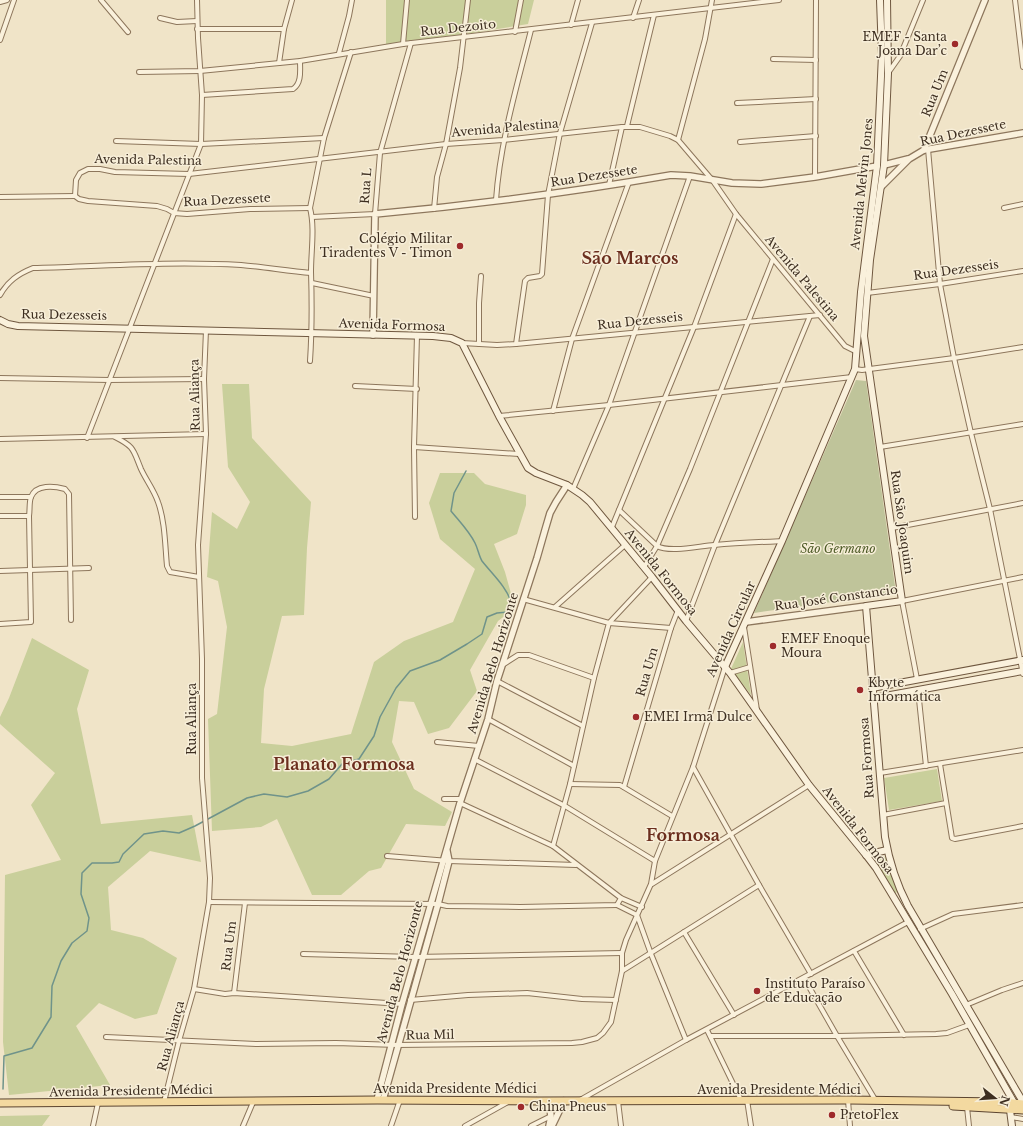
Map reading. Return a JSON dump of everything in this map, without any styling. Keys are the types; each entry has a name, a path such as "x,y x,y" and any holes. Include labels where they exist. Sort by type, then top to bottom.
{"main road":[{"name":"Avenida Melvin Jones","path":"855,369 862,284 877,166 882,54 880,0"},
{"name":"Avenida Melvin Jones","path":"868,368 864,336 870,260 882,187 884,165 888,73 887,0"},
{"name":"Rua Dezesseis","path":"0,320 8,324 18,326 130,327"},
{"name":"Avenida Formosa","path":"130,327 373,335 417,335 451,338 462,342 525,465 531,471 573,488 590,502 612,527 624,545 652,576 686,621 730,673 808,785 866,855 955,993 969,1025 1014,1103"},
{"name":"Rua São Joaquim","path":"868,368 902,601"},
{"name":"Avenida Circular","path":"725,667 782,541 853,377 855,369"},
{"name":"Rua José Constancio","path":"866,606 902,601"},
{"name":"Rua Formosa","path":"866,606 885,837"},
{"path":"872,688 1022,660"},
{"path":"874,698 1023,672"},
{"name":"Avenida Formosa","path":"885,837 887,850 901,893 935,960"},
{"path":"866,855 887,850"},
{"path":"894,897 901,893"},
{"name":"Avenida Formosa","path":"955,993 966,1005 1022,1106"},
{"name":"Avenida Presidente Médici","path":"0,1103 254,1100 848,1100 1014,1103 1022,1106"},
{"name":"Avenida Presidente Médici","path":"909,1101 967,1107 1010,1114 1022,1106"},
{"path":"1010,1114 1012,1126"}],"street":[{"path":"0,2 7,0"},
{"path":"0,40 14,0"},
{"path":"101,0 128,32"},
{"path":"87,438 201,144 202,95 197,29 197,0"},
{"path":"279,63 284,29 292,0"},
{"path":"339,54 352,0"},
{"path":"403,44 407,0"},
{"path":"434,209 437,177 446,144 457,89 465,37 468,0"},
{"path":"514,32 521,0"},
{"path":"571,25 578,0"},
{"path":"633,18 639,0"},
{"path":"678,140 712,0"},
{"name":"Rua Dezoito","path":"139,72 200,71 279,63 403,44 779,0"},
{"path":"815,178 816,0"},
{"path":"888,73 900,56 922,0"},
{"name":"Rua Um","path":"926,150 985,0"},
{"path":"1015,0 1023,67"},
{"path":"627,126 654,15"},
{"path":"160,18 177,22 197,21"},
{"path":"516,344 525,281 528,278 540,276 542,274 548,195 560,133 592,23"},
{"path":"197,29 284,29"},
{"path":"496,200 497,176 504,140 531,30"},
{"name":"Rua L","path":"373,335 375,214 380,153 412,43"},
{"path":"310,361 312,333 312,217 310,208 324,138 351,52"},
{"path":"773,59 816,60"},
{"path":"202,95 293,88 298,82 300,60"},
{"path":"738,103 816,99"},
{"name":"Avenida Palestina","path":"75,196 76,180 80,173 88,169 115,172 190,174 321,158 380,153 446,144 504,140 627,126 640,127 650,129 678,140 712,181 773,260 845,346 857,352"},
{"path":"609,185 622,127"},
{"name":"Rua Dezessete","path":"884,165 909,159 926,150 1023,133"},
{"path":"740,142 816,136"},
{"path":"116,141 201,144 324,138"},
{"path":"926,150 940,284 954,358 990,509 1022,660 1023,672"},
{"name":"Rua Dezessete","path":"882,187 909,159"},
{"path":"877,166 884,165"},
{"name":"Rua Dezessete","path":"312,217 434,209 496,200 548,195 671,174 690,176 712,181 761,184 815,178 877,166"},
{"path":"573,488 609,406 690,176"},
{"path":"552,411 572,339 629,182"},
{"name":"Rua Dezessete","path":"0,197 75,196 79,199 88,201 157,206 174,213 200,214 250,209 310,208"},
{"path":"1004,208 1023,204"},
{"path":"612,527 663,399 694,327 736,214"},
{"path":"644,567 657,546 690,469 773,260"},
{"path":"0,295 6,285 15,277 20,273 33,268 154,264 243,265 290,272 311,273"},
{"name":"Rua Dezesseis","path":"867,293 940,284 1023,271"},
{"path":"479,344 480,276"},
{"path":"312,283 374,296"},
{"name":"Rua Dezesseis","path":"462,342 497,345 516,344 820,315"},
{"path":"686,621 715,545 810,316"},
{"name":"Rua Aliança","path":"164,1102 194,989 209,902 210,878 202,778 202,659 198,545 206,434 204,379 206,330"},
{"path":"415,517 414,446 417,389 417,335"},
{"path":"855,369 954,358 1023,347"},
{"path":"499,416 609,406 781,384 853,377"},
{"path":"0,378 109,380 204,379"},
{"path":"355,386 417,389"},
{"path":"880,447 1023,424"},
{"path":"0,439 206,434"},
{"path":"115,436 131,447 136,454 141,469 158,502 162,516 167,566 170,572 199,577"},
{"path":"414,446 519,454"},
{"name":"Avenida Belo Horizonte","path":"380,1100 438,904 447,851 460,801 488,719 497,681 504,664 550,513 567,485"},
{"path":"0,624 31,622 30,497 36,490 49,486 65,489 69,494 70,620"},
{"path":"0,497 30,497"},
{"path":"892,528 1023,503"},
{"path":"619,510 657,546 662,548 671,549 782,541"},
{"path":"0,516 29,516"},
{"path":"555,607 624,545"},
{"path":"0,571 89,568"},
{"path":"553,846 565,806 604,638 610,623 652,576"},
{"name":"Rua José Constancio","path":"902,601 1005,580 1023,578"},
{"path":"523,599 610,623 671,628"},
{"name":"Rua São Joaquim","path":"902,601 917,679"},
{"name":"Rua José Constancio","path":"745,624 866,606"},
{"name":"Rua Um","path":"624,787 671,628 678,610"},
{"path":"745,624 750,667 758,712"},
{"path":"504,664 518,655 529,655 594,678"},
{"name":"Avenida Circular","path":"637,915 642,907 651,884 656,861 672,816 693,767 725,667"},
{"path":"730,673 750,667"},
{"path":"497,681 583,726"},
{"path":"918,690 926,766"},
{"path":"488,719 574,766"},
{"path":"437,742 479,746"},
{"path":"880,773 1023,750"},
{"path":"474,758 565,806 656,861"},
{"path":"940,764 951,836 953,838 955,839 1023,826"},
{"path":"693,767 811,974"},
{"path":"570,784 598,784 624,787 672,816"},
{"path":"651,884 808,785"},
{"path":"444,799 460,801 553,846 621,898 642,907"},
{"path":"883,815 946,803"},
{"path":"387,856 446,860 578,865"},
{"name":"Avenida Belo Horizonte","path":"380,1100 391,1045 402,1004 430,904 446,860"},
{"path":"622,971 759,885"},
{"path":"617,905 621,898"},
{"path":"209,902 438,904 447,906 617,905 637,915 686,1040"},
{"name":"Rua Um","path":"234,993 245,903"},
{"path":"920,929 953,914 1023,905"},
{"name":"Rua Mil","path":"106,1037 256,1044 336,1043 397,1045 582,1042 597,1038 603,1033 611,1022 622,971 622,953 630,929 637,915"},
{"path":"577,1101 686,1040 908,922"},
{"path":"684,932 734,1015"},
{"path":"854,951 904,1035"},
{"path":"303,954 415,957 622,953"},
{"path":"804,978 876,1101"},
{"path":"966,1005 1023,983"},
{"path":"194,989 225,994 234,993 402,1004"},
{"path":"410,1000 468,995 527,993 582,999 616,1000"},
{"path":"711,1036 904,1035 947,1033 969,1025"},
{"path":"707,1030 744,1100 751,1126"},
{"path":"243,1126 254,1100"},
{"path":"391,1126 400,1100"},
{"path":"848,1100 850,1126"},
{"path":"464,1126 509,1101"},
{"path":"537,1101 550,1109 551,1116 549,1126"},
{"path":"552,1126 564,1101"},
{"path":"618,1101 621,1126"},
{"path":"93,1126 98,1103"},
{"path":"967,1107 969,1126"},
{"path":"1010,1114 1023,1119"},
{"path":"531,1126 551,1116"}],"green space":[{"path":"386,0 534,0 528,24 386,47"},
{"name":"São Germano","path":"856,380 866,381 896,593 754,613"},
{"path":"222,384 249,384 252,438 311,502 304,615 282,616 264,689 261,743 292,746 351,734 374,662 404,641 453,622 475,569 440,539 429,503 440,473 474,473 485,484 526,495 526,505 517,534 494,544 505,572 515,608 498,621 470,670 477,691 449,728 428,734 414,702 399,701 392,742 414,789 452,812 445,826 406,824 381,868 369,871 341,895 312,895 277,819 261,827 212,831 208,719 217,714 227,627 218,581 207,577 212,512 237,529 250,502 228,467"},
{"path":"32,638 89,670 77,709 101,824 192,815 201,862 150,851 108,887 111,930 143,938 177,958 157,1014 135,1019 99,1003 76,1026 110,1085 9,1095 3,1042 5,875 61,860 31,805 55,773 0,724 0,717 9,698"},
{"path":"743,642 751,695 731,669"},
{"path":"937,769 942,801 889,810 884,778"},
{"path":"880,856 887,858 897,891 896,893 894,893 876,865 876,860"},
{"path":"50,1115 42,1126 0,1126 0,1116"}],"waterway":[{"path":"3,1089 4,1056 32,1048 51,1017 52,986 61,961 72,943 87,931 89,918 81,894 82,873 92,863 119,862 123,854 144,834 163,831 179,833 247,798 264,794 287,797 308,791 329,779 342,764 359,759 374,736 380,717 396,688 410,671 440,660 482,634 487,617 497,613 508,612 512,604 506,592 482,561 476,545 467,530 451,511 454,493 466,471"}],"place":[{"name":"EMEF - Santa Joana Dar’c","path":"955,44"},
{"name":"Colégio Militar Tiradentes V - Timon","path":"460,246"},
{"name":"EMEF Enoque Moura","path":"773,646"},
{"name":"Kbyte Informática","path":"860,690"},
{"name":"EMEI Irmã Dulce","path":"636,717"},
{"name":"Instituto Paraíso de Educação","path":"757,991"},
{"name":"China Pneus","path":"521,1107"},
{"name":"PretoFlex","path":"832,1115"}],"district":[{"name":"São Marcos","path":"630,258"},
{"name":"Planato Formosa","path":"344,764"},
{"name":"Formosa","path":"683,835"}]}
